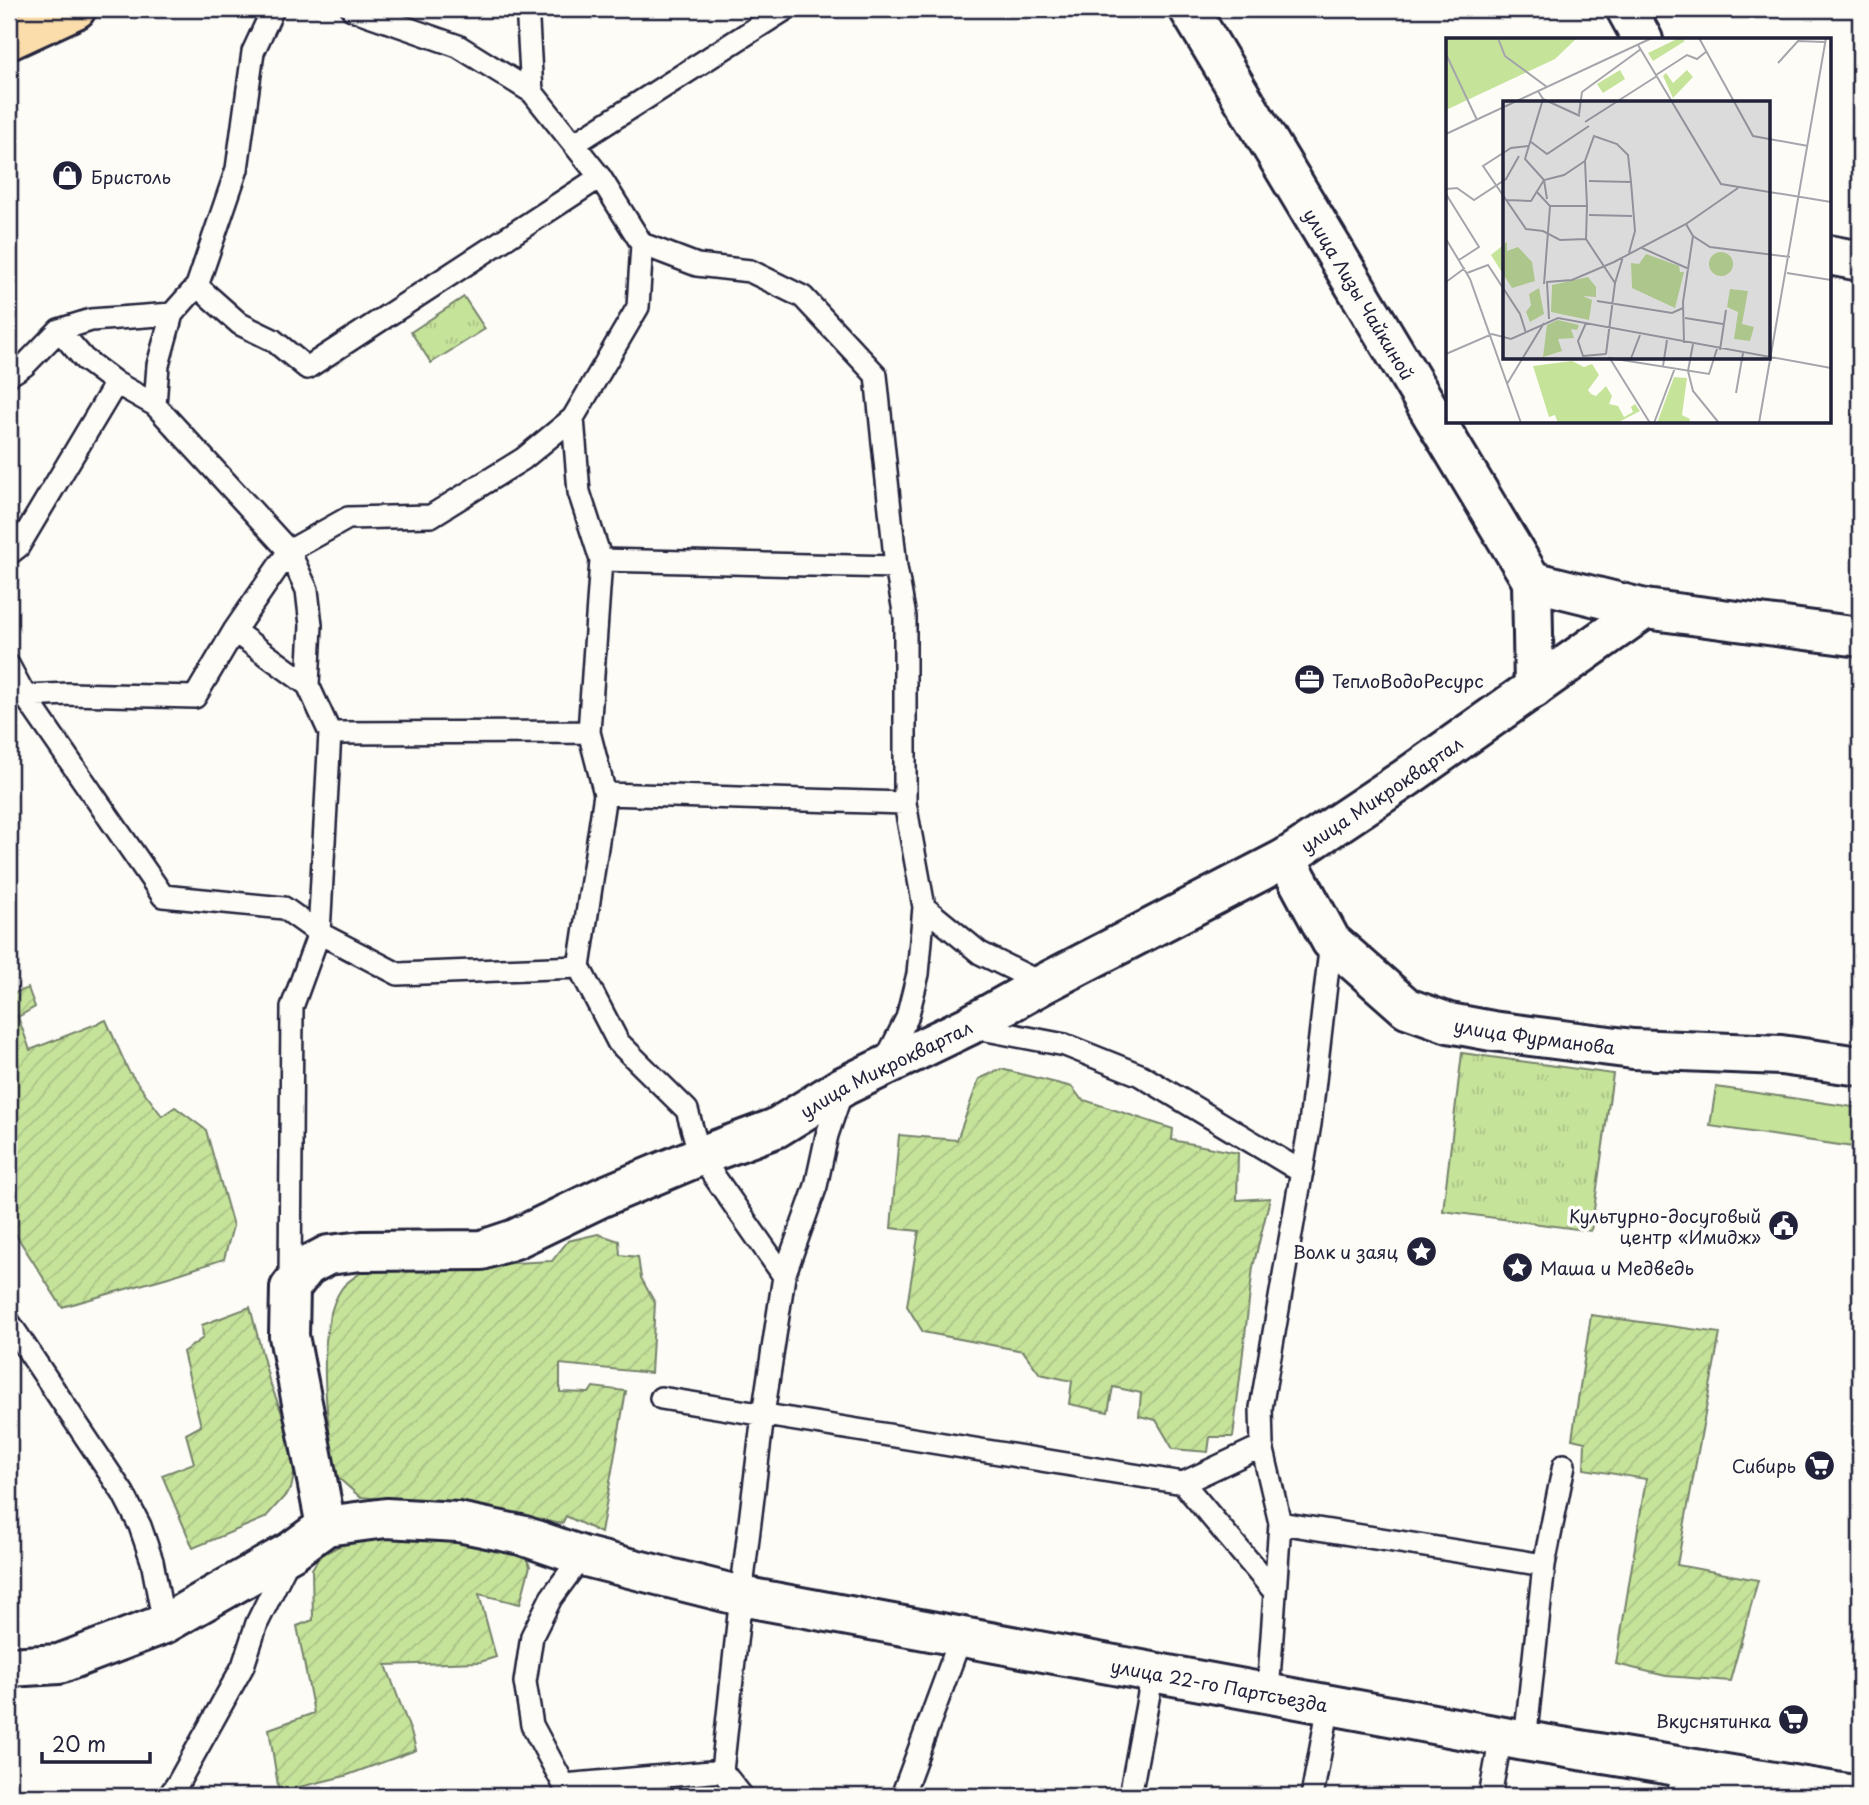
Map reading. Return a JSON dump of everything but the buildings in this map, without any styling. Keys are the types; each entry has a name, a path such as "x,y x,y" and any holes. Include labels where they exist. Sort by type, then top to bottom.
{"main road":[{"path":"9,40 76,9"}],"street":[{"name":"улица Лизы Чайкиной","path":"1189,9 1532,581"},
{"path":"1626,9 1642,38"},
{"path":"1830,256 1860,261"},
{"path":"1534,688 1532,581 1645,609 1860,637"},
{"name":"улица Микроквартал","path":"290,1288 307,1266 328,1255 362,1251 482,1250 515,1238 699,1156 776,1128 844,1086 968,1026 1043,984 1286,858 1406,778 1645,609"},
{"name":"улица Фурманова","path":"1286,858 1331,941 1407,1009 1449,1023 1492,1031 1633,1049 1781,1055 1860,1066"},
{"path":"9,1667 59,1664 164,1623 292,1551 326,1526 289,1336 290,1288"},
{"name":"улица 22-го Партсъезда","path":"326,1526 386,1518 458,1522 521,1535 582,1556 741,1597 1513,1739 1681,1782 1860,1796"}],"lane":[{"path":"155,405 158,365 172,314 197,286 237,169 253,52 273,9"},
{"path":"25,695 195,697 234,631 289,551 348,518 431,516 523,459 573,418 638,307 642,244 600,177 532,93 458,46 352,9"},
{"path":"529,9 532,93"},
{"path":"574,144 786,9"},
{"path":"197,286 240,324 273,340 307,368 600,177"},
{"path":"642,244 697,265 750,271 803,297 876,375 896,567 905,617 905,803 924,907 918,974 907,1018 882,1068"},
{"path":"9,375 25,365 60,330 91,320 172,314"},
{"path":"60,330 84,359 116,383 155,405 289,551 307,590 311,625 309,685 330,733 319,933 292,1007 290,1288"},
{"path":"9,554 18,547 116,383"},
{"path":"573,418 579,492 601,560 589,732 605,794 579,967 618,1041 687,1110 699,1156 784,1276"},
{"path":"601,560 896,567"},
{"path":"234,631 309,685"},
{"path":"9,666 25,695 163,896 284,908 319,933 398,974 579,967"},
{"path":"330,733 589,732"},
{"path":"605,794 905,803"},
{"path":"924,907 981,953 1043,984"},
{"path":"1268,1693 1280,1523 1262,1446 1261,1409 1310,1124 1331,941"},
{"path":"968,1026 1065,1045 1140,1075 1302,1172"},
{"path":"742,1796 722,1771 764,1415 784,1276 816,1186 827,1135 844,1086"},
{"path":"9,1322 123,1493 140,1526 152,1561 164,1623"},
{"path":"661,1398 1182,1483 1262,1446"},
{"path":"1490,1796 1513,1739 1564,1465"},
{"path":"1182,1483 1274,1591"},
{"path":"1280,1523 1545,1565"},
{"path":"169,1796 243,1666 257,1623 292,1551"},
{"path":"582,1556 551,1598 532,1636 525,1682 532,1725 564,1785 722,1771"},
{"path":"902,1796 961,1637"},
{"path":"1130,1796 1153,1672"},
{"path":"1312,1796 1329,1705"}],"green space":[{"path":"464,297 485,329 431,363 411,332"},
{"path":"28,988 35,1007 18,1017 30,1050 106,1020 128,1070 162,1116 175,1107 206,1130 233,1226 224,1259 62,1307 9,1224 9,995"},
{"path":"1462,1053 1613,1074 1591,1231 1443,1211"},
{"path":"1001,1069 1072,1087 1081,1099 1173,1129 1172,1140 1238,1153 1237,1200 1270,1198 1253,1267 1233,1437 1210,1437 1208,1452 1173,1449 1156,1420 1139,1416 1141,1393 1113,1387 1108,1412 1069,1404 1072,1381 1040,1374 1023,1351 923,1332 907,1306 919,1231 891,1228 899,1135 957,1140 979,1079"},
{"path":"1716,1087 1860,1108 1860,1148 1710,1126"},
{"path":"598,1234 619,1241 620,1255 638,1257 641,1278 655,1303 651,1373 560,1364 560,1392 589,1393 593,1387 626,1391 601,1533 566,1516 562,1524 468,1506 360,1497 335,1475 326,1405 325,1352 333,1306 347,1283 363,1271 552,1261 568,1241"},
{"path":"250,1307 269,1380 293,1442 295,1469 291,1489 265,1518 193,1548 162,1475 194,1463 186,1434 201,1426 183,1352 203,1338 202,1325"},
{"path":"1591,1315 1720,1333 1677,1565 1758,1580 1730,1681 1666,1676 1616,1664 1646,1479 1584,1469 1585,1442 1572,1439"},
{"path":"389,1535 464,1539 522,1550 530,1566 520,1604 479,1594 496,1657 480,1662 386,1665 416,1750 345,1776 279,1792 269,1729 314,1713 297,1626 313,1620 312,1569 320,1556 352,1539"}],"place":[{"name":"Бристоль","path":"68,176"},
{"name":"ТеплоВодоРесурс","path":"1309,680"},
{"name":"Культурно-досуговый центр «Имидж»","path":"1784,1225"},
{"name":"Волк и заяц","path":"1421,1251"},
{"name":"Маша и Медведь","path":"1517,1267"},
{"name":"Сибирь","path":"1819,1465"},
{"name":"Вкуснятинка","path":"1794,1720"}]}
